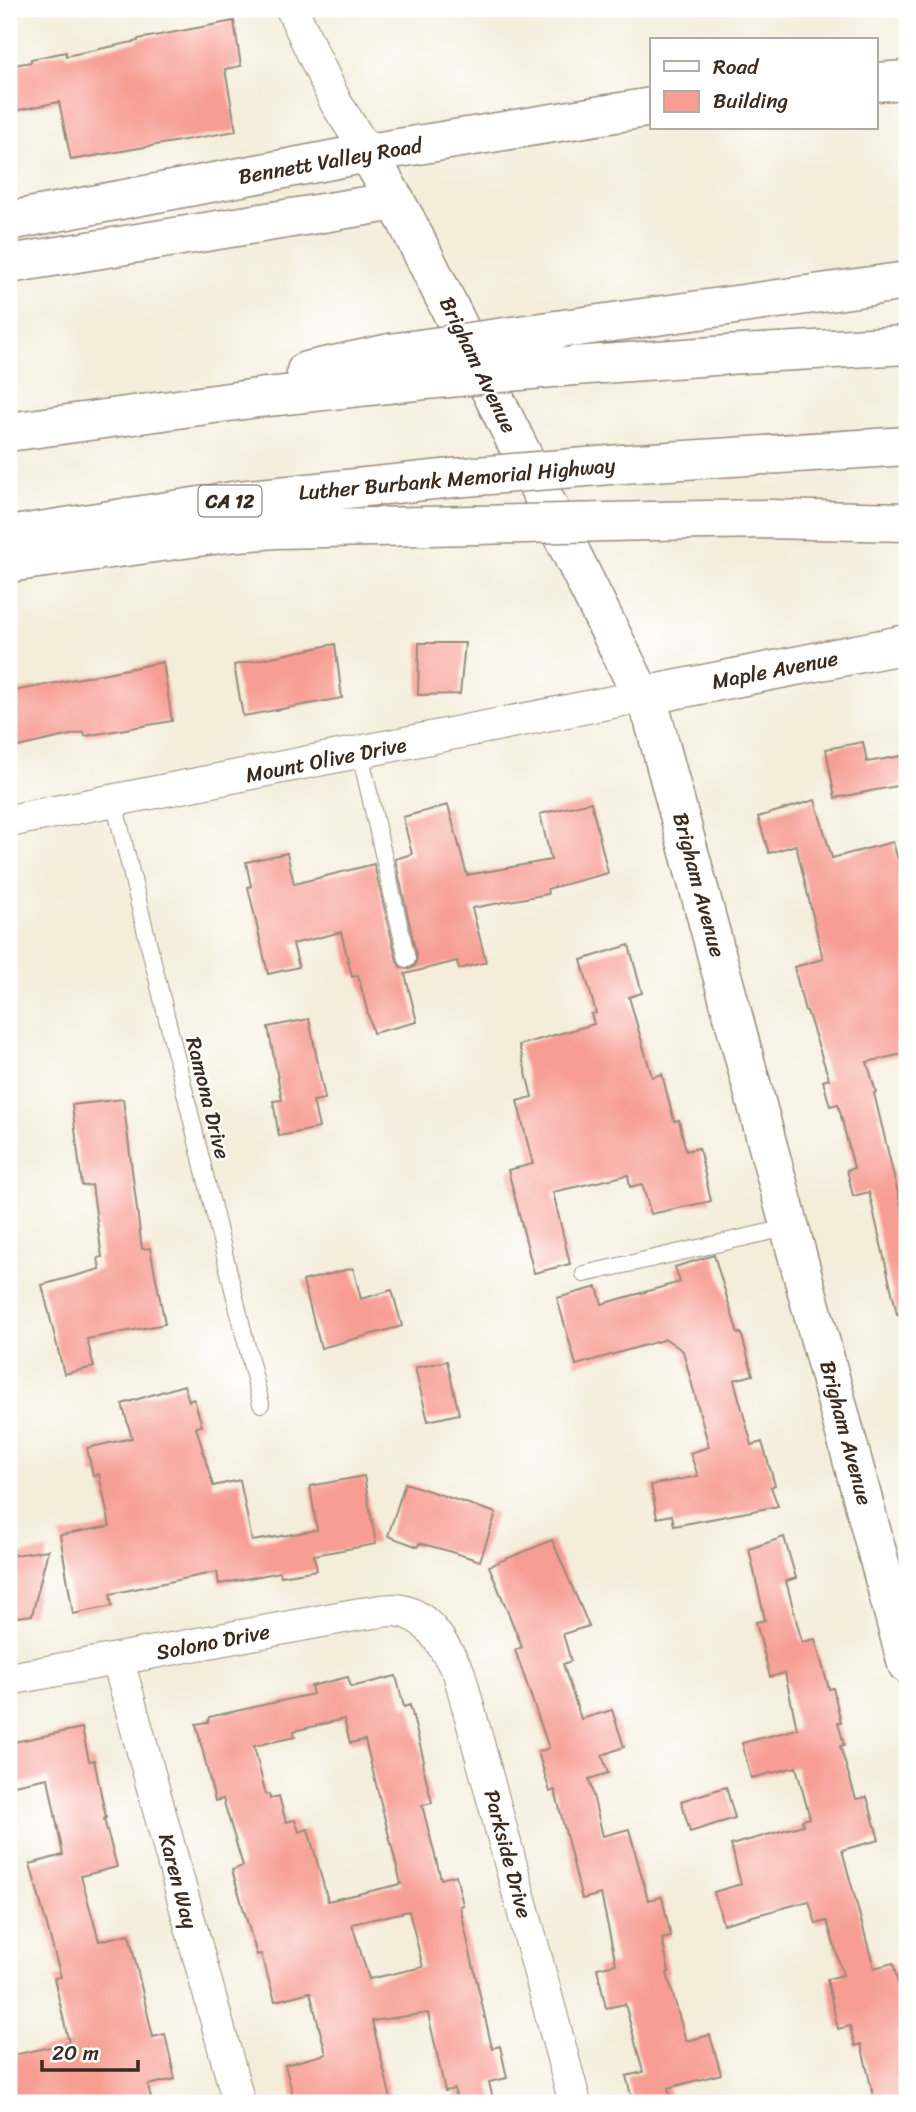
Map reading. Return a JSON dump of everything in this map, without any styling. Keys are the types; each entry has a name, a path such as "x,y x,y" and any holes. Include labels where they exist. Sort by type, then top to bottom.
{"main road":[{"path":"878,82 907,80"},
{"name":"Bennett Valley Road","path":"9,221 368,153 650,107"},
{"name":"Brigham Avenue","path":"368,153 396,201 653,718 907,1664"},
{"path":"9,264 396,201"},
{"path":"9,432 258,398 556,330 907,281"},
{"path":"397,367 574,366 907,345"},
{"name":"Luther Burbank Memorial Highway","path":"9,536 239,500 453,478 907,446"},
{"path":"9,563 239,532 475,524 767,519 907,522"},
{"name":"Maple Avenue","path":"643,696 907,644"}],"street":[{"path":"292,9 336,103 368,153"},
{"name":"Mount Olive Drive","path":"9,821 643,696"},
{"name":"Solono Drive","path":"9,1679 360,1614 396,1610 417,1616"},
{"name":"Parkside Drive","path":"417,1616 439,1638 459,1673 575,2103"},
{"name":"Karen Way","path":"118,1660 239,2103"}],"lane":[{"path":"360,753 407,959"},
{"name":"Ramona Drive","path":"114,802 261,1404"},
{"path":"584,1274 791,1227"}],"building":[{"path":"234,21 241,66 225,69 236,131 71,160 59,102 9,112 9,66 66,52 66,56"},
{"path":"419,643 465,643 460,694 418,695"},
{"path":"335,644 342,698 243,716 234,665"},
{"path":"163,662 172,721 85,736 84,732 9,749 9,692"},
{"path":"863,742 867,762 907,755 907,784 835,798 826,749"},
{"path":"815,800 832,858 893,842 907,892 907,1053 867,1062 907,1231 907,1312 897,1314 869,1192 853,1196 847,1170 854,1168 838,1104 830,1106 823,1081 829,1079 805,1011 794,967 823,959 796,845 769,853 758,817"},
{"path":"591,802 608,873 547,889 548,894 472,908 486,962 459,969 457,961 405,974 417,1022 373,1033 358,975 352,977 341,932 293,944 299,967 268,974 248,887 251,886 246,862 287,853 294,884 374,864 397,961 400,967 409,969 415,966 417,957 395,859 412,854 403,817 448,805 467,875 551,860 540,814"},
{"path":"629,945 642,993 629,997 652,1077 662,1074 674,1121 679,1120 686,1151 699,1148 711,1201 651,1214 642,1184 630,1187 628,1175 553,1192 570,1264 534,1273 508,1170 533,1164 517,1101 532,1097 519,1045 594,1024 591,1014 596,1013 581,960"},
{"path":"309,1019 325,1099 313,1101 319,1128 279,1136 273,1101 282,1100 268,1027"},
{"path":"123,1099 142,1249 150,1248 165,1324 87,1339 94,1367 64,1374 42,1285 100,1269 98,1258 102,1257 92,1185 82,1186 72,1105"},
{"path":"714,1255 753,1375 734,1380 752,1445 762,1442 775,1485 771,1487 778,1506 674,1526 672,1515 657,1518 651,1485 698,1476 690,1453 709,1447 683,1351 666,1339 576,1365 557,1298 597,1287 602,1304 680,1282 675,1267"},
{"path":"353,1268 361,1299 392,1290 402,1326 321,1348 303,1281"},
{"path":"447,1361 459,1414 428,1421 415,1368"},
{"path":"184,1385 189,1401 194,1399 202,1426 196,1427 213,1486 240,1480 252,1541 317,1530 310,1486 364,1476 376,1544 314,1555 317,1570 281,1576 280,1572 219,1584 217,1572 110,1594 112,1606 73,1614 60,1535 110,1526 99,1474 93,1476 87,1448 132,1438 122,1404"},
{"path":"405,1483 496,1513 480,1561 419,1543 418,1547 388,1536"},
{"path":"784,1537 796,1578 786,1581 802,1642 815,1639 829,1689 833,1688 844,1745 840,1746 856,1799 867,1797 879,1840 842,1850 874,1968 893,1963 907,2021 907,2103 875,2103 861,2044 855,2046 850,2026 838,2029 827,1979 843,1975 827,1921 816,1924 809,1901 723,1924 714,1892 741,1884 731,1845 803,1825 802,1820 810,1818 796,1767 751,1778 742,1743 797,1729 785,1673 770,1677 756,1622 765,1620 749,1549"},
{"path":"552,1540 589,1626 563,1634 571,1661 563,1664 581,1719 612,1710 624,1747 602,1755 608,1773 589,1779 603,1836 629,1829 648,1900 662,1897 671,1937 662,1939 669,1972 667,1973 686,2041 710,2035 721,2074 668,2088 672,2103 633,2103 626,2076 643,2072 625,2004 606,2008 597,1968 616,1964 601,1894 582,1899 555,1790 550,1792 538,1752 549,1748 515,1650 522,1647 489,1566"},
{"path":"48,1550 32,1615 9,1618 9,1556"},
{"path":"396,1676 404,1707 410,1705 432,1803 422,1805 441,1879 456,1875 463,1905 460,1906 492,2048 500,2046 507,2078 489,2082 494,2103 458,2103 454,2089 445,2091 428,2013 372,2021 392,2103 295,2103 285,2065 326,2054 310,1992 275,2001 261,1954 257,1955 232,1870 243,1866 223,1799 215,1801 196,1724 208,1722 209,1717 313,1694 311,1686 348,1677 351,1687","holes":["344,1719 350,1743 365,1740 401,1884 328,1901 308,1829 299,1832 295,1820 286,1822 279,1796 270,1799 269,1794 266,1795 254,1746 295,1737 294,1731","409,1911 423,1967 369,1979 352,1924"]},
{"path":"82,1728 89,1761 94,1760 106,1818 104,1819 117,1867 81,1876 99,1941 129,1934 153,2037 165,2034 175,2079 148,2085 152,2103 9,2103 9,2056 69,2043 54,1978 61,1977 30,1864 63,1855 48,1778 9,1786 9,1743"},
{"path":"726,1787 735,1818 690,1832 681,1801"}]}
